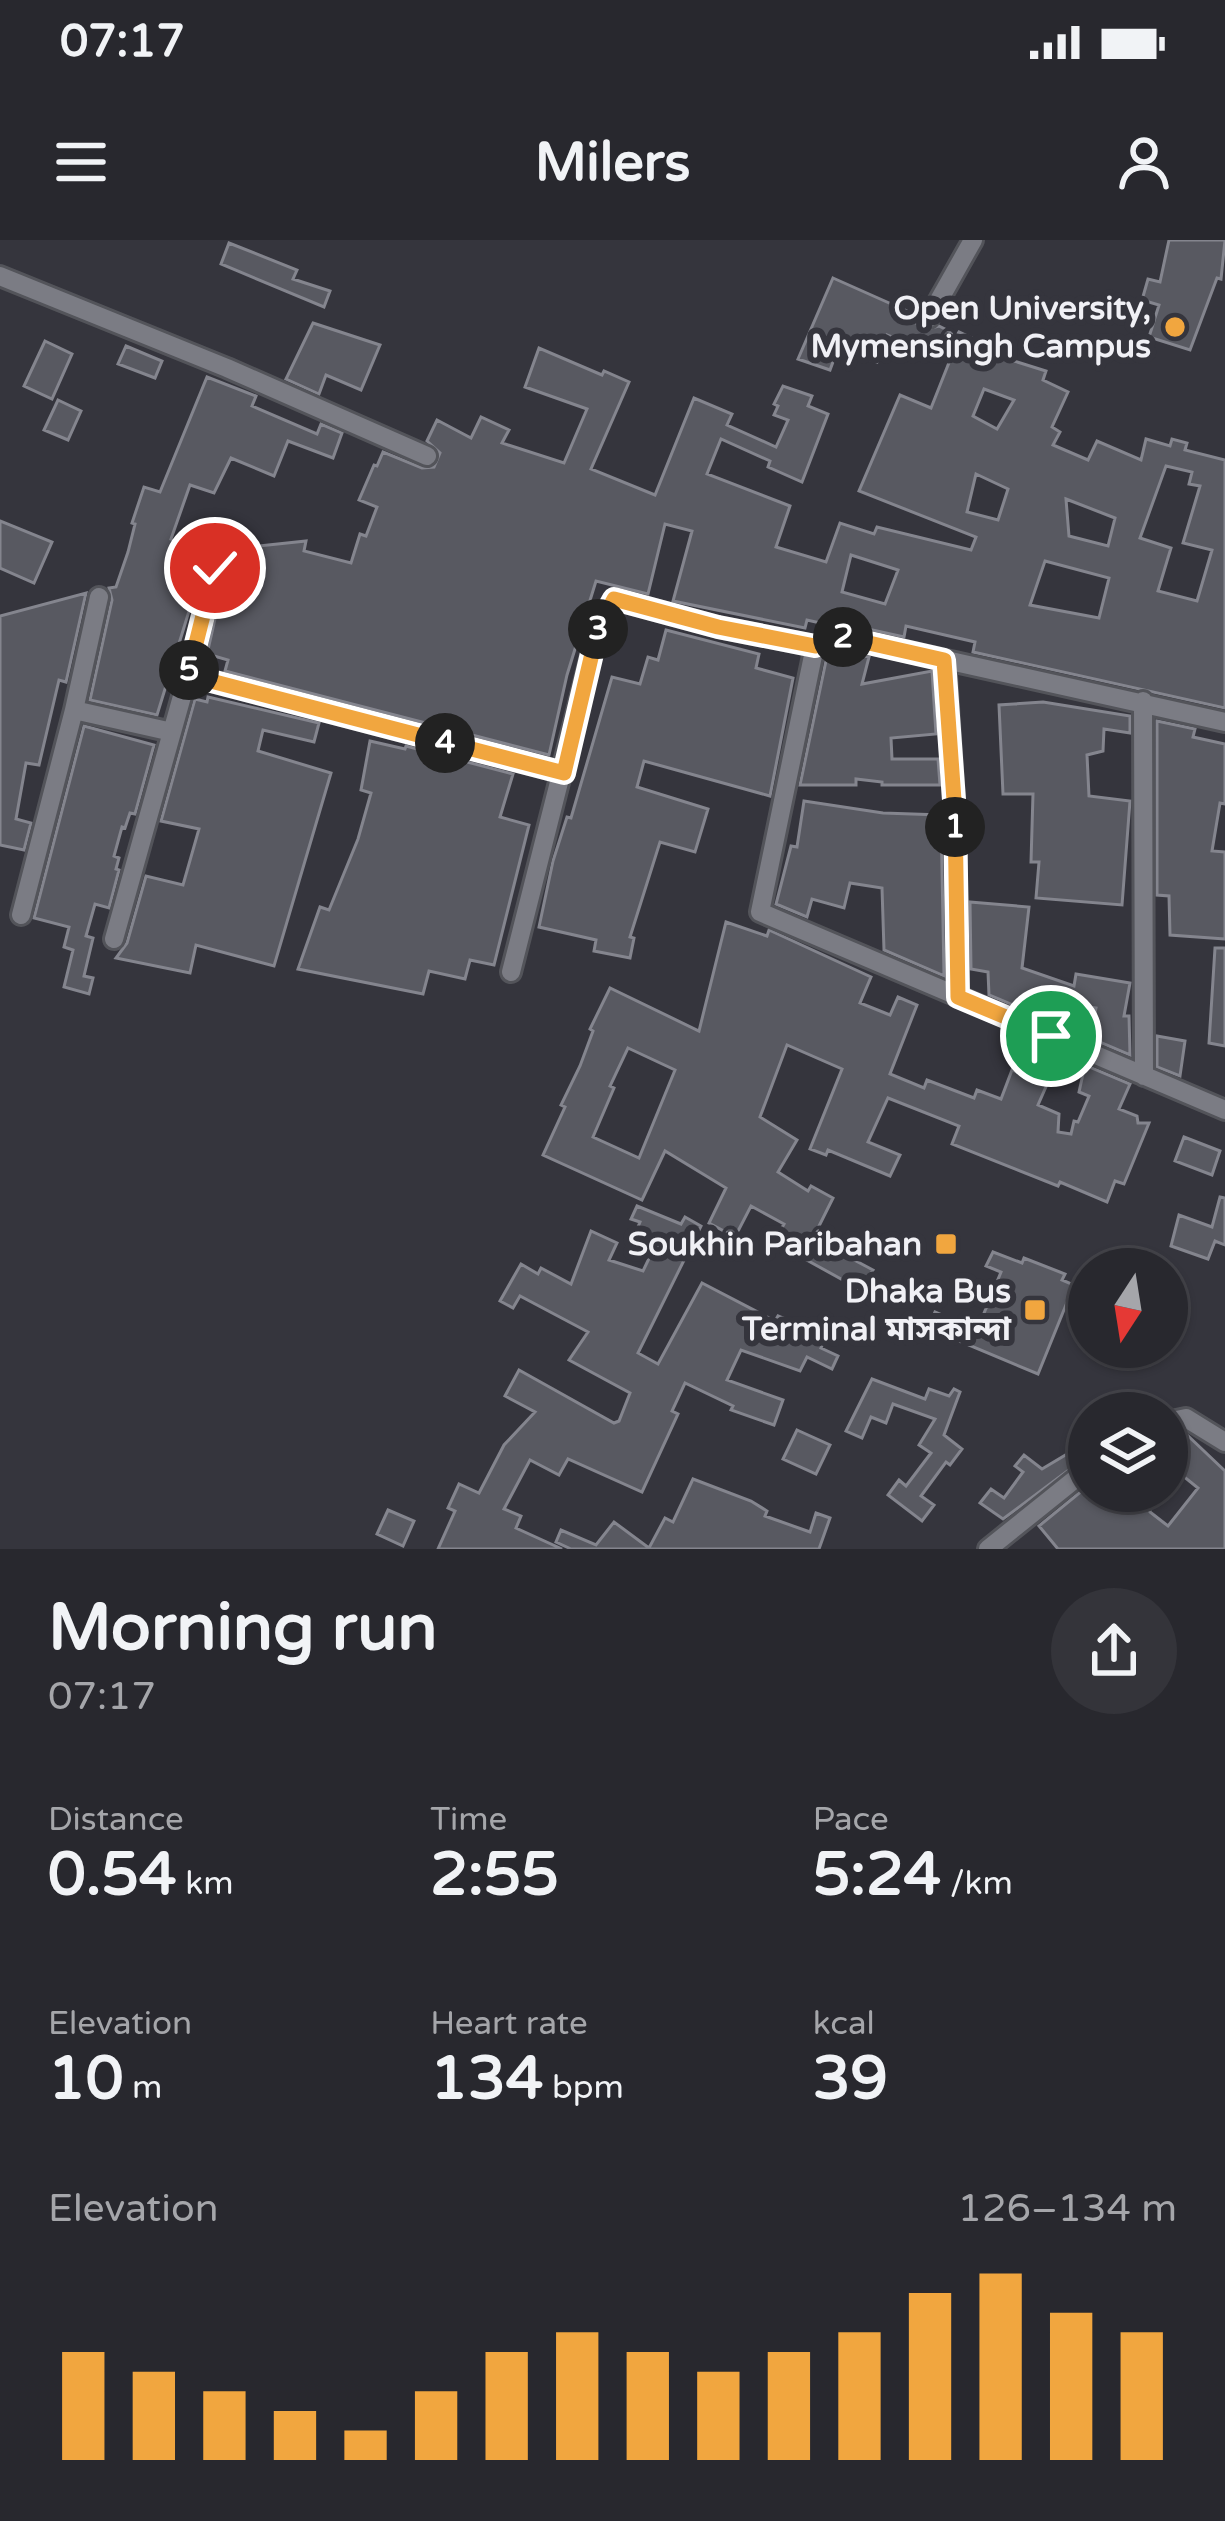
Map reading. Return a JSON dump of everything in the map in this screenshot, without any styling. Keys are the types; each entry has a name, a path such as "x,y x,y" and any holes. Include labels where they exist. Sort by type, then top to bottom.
{"street":[{"path":"929,318 974,240"},
{"path":"0,276 427,456"},
{"path":"114,939 215,568"},
{"path":"21,915 99,597"},
{"path":"511,972 598,628 614,599 815,646 838,636 1225,722"},
{"path":"815,646 760,912 1225,1110"},
{"path":"944,660 955,814 958,997"},
{"path":"188,675 564,773"},
{"path":"1143,701 1144,1076"},
{"path":"74,710 172,732"},
{"path":"1188,1419 1225,1442"},
{"path":"988,1549 1068,1485"}],"building":[{"path":"1169,240 1225,240 1221,279 1217,278 1190,350 1149,337 1159,305 1142,300 1148,279 1160,282"},
{"path":"229,243 297,270 293,279 330,291 324,307 221,264"},
{"path":"833,278 916,315 923,330 939,326 959,332 1003,353 1001,357 1046,371 1043,380 1068,392 1052,427 1060,432 1053,445 1088,460 1097,441 1141,460 1146,439 1170,446 1172,439 1187,443 1185,450 1225,460 1225,708 973,652 975,642 906,626 904,637 841,623 807,620 805,628 673,601 692,531 665,524 648,594 596,581 549,755 225,671 228,660 207,654 231,549 306,541 304,551 351,563 360,534 366,536 377,507 359,500 374,465 383,452 422,468 434,467 440,453 427,441 437,420 471,438 481,417 509,430 502,443 564,463 587,409 525,387 539,348 629,382 591,469 655,495 694,398 732,414 727,425 776,447 788,420 774,415 783,386 812,396 808,406 828,414 802,482 721,439 707,474 790,506 776,547 826,562 840,523 874,534 877,527 971,550 976,537 859,491 900,395 931,408 950,360 887,335 877,362 843,350 837,351 830,370 798,359","holes":["984,389 1014,400 997,429 973,416","1166,466 1192,472 1189,484 1200,486 1183,543 1212,550 1197,601 1158,591 1171,548 1140,538","976,474 1008,489 998,520 967,512","1066,499 1115,518 1108,546 1069,536","851,555 898,570 885,604 842,592","1045,561 1109,578 1099,618 1030,605"]},
{"path":"313,323 380,345 361,390 326,375 319,394 286,379"},
{"path":"45,341 72,354 52,399 24,386"},
{"path":"126,346 162,361 155,378 118,364"},
{"path":"207,377 256,396 252,406 317,434 321,424 342,433 333,458 288,441 274,476 231,458 214,493 190,485 171,539 169,561 197,568 198,582 157,715 90,700 112,600 109,588 116,587 144,487 160,492"},
{"path":"58,400 81,411 68,440 44,430"},
{"path":"0,521 52,542 34,583 0,568"},
{"path":"86,593 66,682 59,680 39,765 26,763 16,819 31,823 24,850 0,845 0,616"},
{"path":"666,630 759,654 756,668 793,678 770,796 644,761 637,787 708,809 695,852 660,842 630,937 634,938 630,958 594,951 596,940 539,927 553,861 567,817 571,818 612,677 640,684 648,657 658,660"},
{"path":"839,650 869,657 862,684 932,671 936,734 891,738 892,759 938,759 940,785 882,785 856,779 856,785 800,785 827,656"},
{"path":"208,697 319,723 314,742 263,730 258,751 331,773 274,966 196,945 190,973 116,958 127,943 146,876 183,885 199,829 161,821 195,699 207,702"},
{"path":"1043,702 1130,716 1130,733 1104,729 1103,751 1087,755 1089,796 1130,801 1122,905 1036,898 1039,862 1031,862 1033,794 1003,794 999,705"},
{"path":"1157,721 1195,729 1193,737 1225,744 1225,804 1220,803 1212,851 1225,852 1225,939 1170,935 1169,896 1157,895"},
{"path":"84,726 154,745 135,814 130,813 122,827 114,856 119,858 119,870 109,908 95,904 86,936 93,938 84,976 93,978 89,994 64,987 73,950 64,947 69,927 34,918"},
{"path":"370,741 513,774 500,817 529,825 494,965 470,960 465,979 429,971 423,994 298,969 320,907 329,910 358,839 371,793 361,790"},
{"path":"804,801 883,813 941,815 944,976 884,950 882,888 850,883 844,908 812,899 807,917 776,904 791,846 797,847"},
{"path":"970,902 1029,907 1022,968 1074,986 1076,974 1130,983 1124,1016 1129,1016 1130,1055 1090,1038 1096,1008 1064,1003 1063,1026 989,995 988,972 971,969"},
{"path":"726,922 767,936 769,930 871,977 860,1003 890,1015 898,997 917,1005 890,1074 924,1088 927,1080 974,1098 977,1090 1001,1099 1012,1070 1034,1078 1045,1052 1062,1058 1060,1084 1049,1080 1038,1105 1059,1114 1058,1132 1071,1134 1089,1096 1079,1092 1085,1065 1130,1084 1119,1109 1137,1116 1138,1123 1149,1123 1124,1184 1115,1181 1107,1202 952,1144 959,1126 888,1098 868,1142 900,1155 890,1176 828,1150 826,1155 810,1149 842,1069 787,1045 760,1117 797,1140 778,1172 808,1191 811,1186 833,1198 813,1238 873,1270 861,1290 774,1242 784,1224 751,1206 735,1237 709,1223 726,1188 665,1151 642,1200 543,1155 610,988 699,1031","holes":["628,1048 675,1070 639,1158 593,1137"]},
{"path":"1215,948 1225,948 1225,1046 1209,1043"},
{"path":"1157,1036 1185,1041 1180,1076 1157,1067"},
{"path":"1184,1137 1220,1151 1212,1175 1175,1161"},
{"path":"1220,1197 1225,1198 1225,1245 1215,1241 1208,1259 1188,1248 1171,1246 1179,1215 1212,1227"},
{"path":"637,1206 681,1224 685,1217 701,1226 638,1353 658,1364 702,1283 775,1321 778,1316 826,1336 821,1348 838,1356 832,1369 807,1357 800,1371 741,1350 727,1380 783,1400 774,1425 731,1410 733,1406 685,1383 672,1411 678,1414 642,1492 568,1459 559,1475 530,1460 504,1509 521,1516 516,1528 562,1549 438,1549 455,1511 448,1508 459,1484 479,1493 504,1445 535,1412 505,1396 519,1370 614,1423 619,1421 630,1393 569,1360 588,1332 520,1296 513,1308 500,1301 521,1264 538,1274 541,1268 571,1284 591,1231 617,1243 609,1260 643,1271 655,1246 634,1237 640,1222 631,1219"},
{"path":"993,1252 1065,1274 1062,1280 1068,1282 1068,1300 1038,1374 928,1328 935,1312 977,1330 1001,1272 986,1266"},
{"path":"872,1379 925,1399 929,1389 949,1396 954,1389 960,1392 944,1435 962,1449 921,1496 934,1505 922,1521 888,1495 899,1480 906,1486 931,1453 919,1445 935,1419 893,1404 886,1423 871,1417 862,1438 846,1431"},
{"path":"797,1430 830,1445 816,1474 783,1459"},
{"path":"1188,1436 1225,1471 1225,1549 1058,1549 1039,1526 1068,1502 1068,1512 1150,1512 1168,1526 1179,1512 1188,1512 1188,1501 1198,1488 1188,1480"},
{"path":"1068,1454 1068,1471 1003,1519 980,1503 991,1489 1004,1498 1023,1472 1015,1466 1024,1455 1042,1469"},
{"path":"693,1479 751,1501 767,1511 765,1516 810,1532 816,1513 830,1518 819,1549 571,1549 556,1542 561,1530 596,1545 614,1522 649,1548 665,1518 673,1522"},
{"path":"388,1510 414,1521 403,1546 377,1534"}],"place":[{"name":"Open University, Mymensingh Campus","path":"1175,327"},
{"name":"Soukhin Paribahan","path":"946,1244"},
{"name":"Dhaka Bus Terminal মাসকান্দা","path":"1035,1310"}],"route":[{"path":"215,568 188,675 564,773 598,628 614,599 815,646 838,636 944,660 955,814 958,997 1051,1036"}]}
